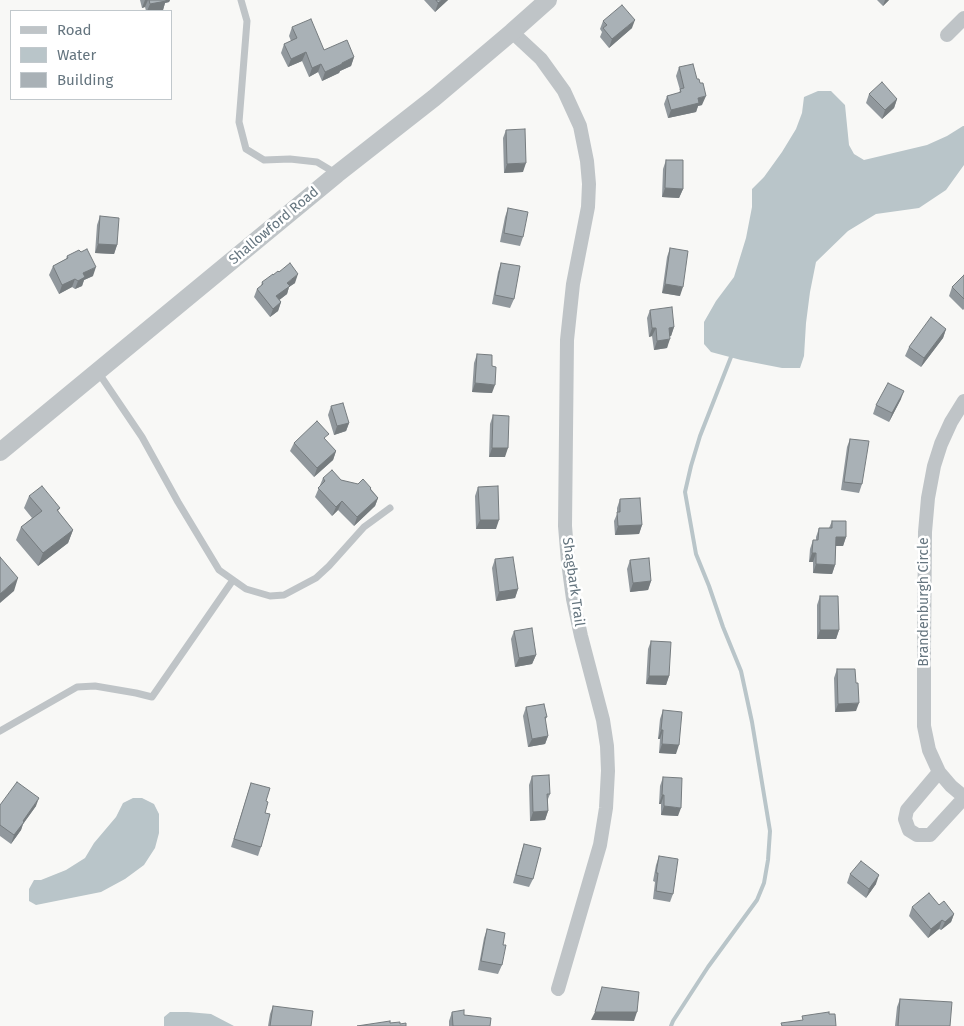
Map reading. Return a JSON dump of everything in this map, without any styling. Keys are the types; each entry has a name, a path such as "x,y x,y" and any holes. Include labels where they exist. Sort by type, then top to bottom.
{"street":[{"name":"Shallowford Road","path":"0,452 337,174 434,98 548,0"},
{"path":"947,35 964,18"},
{"name":"Shagbark Trail","path":"512,32 541,59 564,91 580,126 589,184 588,207 573,284 567,340 566,526 573,599 603,720 608,771 606,808 600,845 558,989"},
{"name":"Brandenburgh Circle","path":"964,401 951,422 941,444 934,466 928,498 925,532 924,726 929,750 939,772 964,797"},
{"path":"939,772 907,810 905,820 909,830 918,836 930,835 964,797"}],"lane":[{"path":"241,0 247,21 240,122 246,149 264,160 290,159 316,162 337,174"},
{"path":"98,372 142,437 219,570 246,589 270,596 284,595 316,578 364,527 390,508"},
{"path":"0,732 77,687 95,686 152,697 233,580"}],"water":[{"path":"818,91 831,91 845,105 849,145 854,154 864,160 927,145 964,126 964,165 946,190 919,208 876,214 848,231 816,262 806,323 804,356 800,368 782,368 711,352 704,344 704,322 716,301 734,277 746,238 752,207 752,189 764,177 796,129 802,113 804,97"},
{"path":"133,798 142,798 154,804 159,814 159,833 155,848 144,865 125,879 101,892 36,905 29,901 29,889 34,880 41,880 66,870 85,858 94,843 116,817 123,803"},
{"path":"170,1012 211,1014 234,1026 164,1026 164,1017"}],"building":[{"path":"149,0 166,0 166,1 150,4"},
{"path":"622,5 635,20 612,39 603,28 607,25 603,21"},
{"path":"311,19 324,50 347,40 354,57 325,72 321,64 312,68 306,52 291,59 284,44 297,38 292,27"},
{"path":"693,64 697,79 699,79 700,83 703,83 706,96 698,98 699,103 671,110 667,96 681,92 680,89 684,88 679,67"},
{"path":"882,82 897,99 885,110 869,94"},
{"path":"525,129 526,163 507,164 506,130"},
{"path":"666,160 683,160 683,189 665,188"},
{"path":"508,208 528,212 523,237 504,233"},
{"path":"100,216 119,218 117,245 98,244"},
{"path":"670,248 688,251 683,287 665,284"},
{"path":"87,249 96,267 83,273 85,277 78,281 75,279 62,285 53,266 79,250 81,252"},
{"path":"290,263 298,274 287,283 290,286 276,296 281,302 273,309 257,289 263,284 262,282"},
{"path":"501,263 520,266 514,299 495,295"},
{"path":"964,275 964,299 952,287"},
{"path":"672,307 674,327 669,328 670,339 657,341 656,328 652,328 650,310"},
{"path":"931,317 946,329 924,358 909,347"},
{"path":"477,354 492,355 492,366 496,367 495,385 475,383"},
{"path":"888,383 904,391 892,413 876,405"},
{"path":"343,403 349,423 337,426 331,406"},
{"path":"493,415 509,416 508,448 492,448"},
{"path":"317,421 329,434 324,438 336,451 317,468 294,443"},
{"path":"850,439 869,441 862,484 844,482"},
{"path":"332,470 341,480 358,484 363,479 378,498 357,517 342,501 336,507 318,488 325,481 323,478"},
{"path":"42,486 60,508 57,510 73,530 43,553 21,527 42,511 29,496"},
{"path":"498,486 499,520 480,520 478,487"},
{"path":"640,498 642,525 618,526 617,512 620,512 620,499"},
{"path":"832,521 846,521 846,537 836,537 835,565 816,564 816,553 812,553 813,540 818,540 819,528 832,528"},
{"path":"0,557 18,578 0,594"},
{"path":"513,557 518,589 499,592 495,559"},
{"path":"649,558 651,581 633,583 630,560"},
{"path":"820,596 838,596 839,630 820,630"},
{"path":"532,628 536,655 519,658 514,631"},
{"path":"651,641 671,642 669,676 649,676"},
{"path":"837,669 855,669 859,703 838,704"},
{"path":"544,704 548,736 532,739 526,707"},
{"path":"663,710 682,712 679,745 662,744"},
{"path":"549,775 550,794 547,794 548,811 533,812 532,776"},
{"path":"663,777 682,778 681,808 664,806 664,795 662,795"},
{"path":"17,782 39,798 14,835 0,825 0,805"},
{"path":"251,783 270,788 265,813 270,814 261,847 234,839"},
{"path":"524,844 541,848 533,879 516,875"},
{"path":"659,856 678,859 673,894 656,891 658,873 656,873"},
{"path":"861,861 879,875 869,889 850,874"},
{"path":"929,893 939,905 944,901 954,914 945,922 942,920 931,929 912,907"},
{"path":"487,929 505,933 503,945 506,945 502,965 481,961"},
{"path":"602,987 639,992 637,1012 595,1012"},
{"path":"900,999 952,1002 950,1026 898,1026"},
{"path":"273,1006 313,1011 311,1026 270,1026"},
{"path":"464,1010 464,1015 491,1018 490,1026 453,1026 452,1012"},
{"path":"829,1012 829,1014 835,1014 836,1026 782,1026 781,1023 803,1020 802,1016"},
{"path":"390,1021 390,1023 406,1023 406,1026 357,1026"}],"waterway":[{"path":"671,1026 708,967 757,900 764,883 768,860 770,831 752,722 741,671 696,554 685,492 700,436 731,357"}]}
